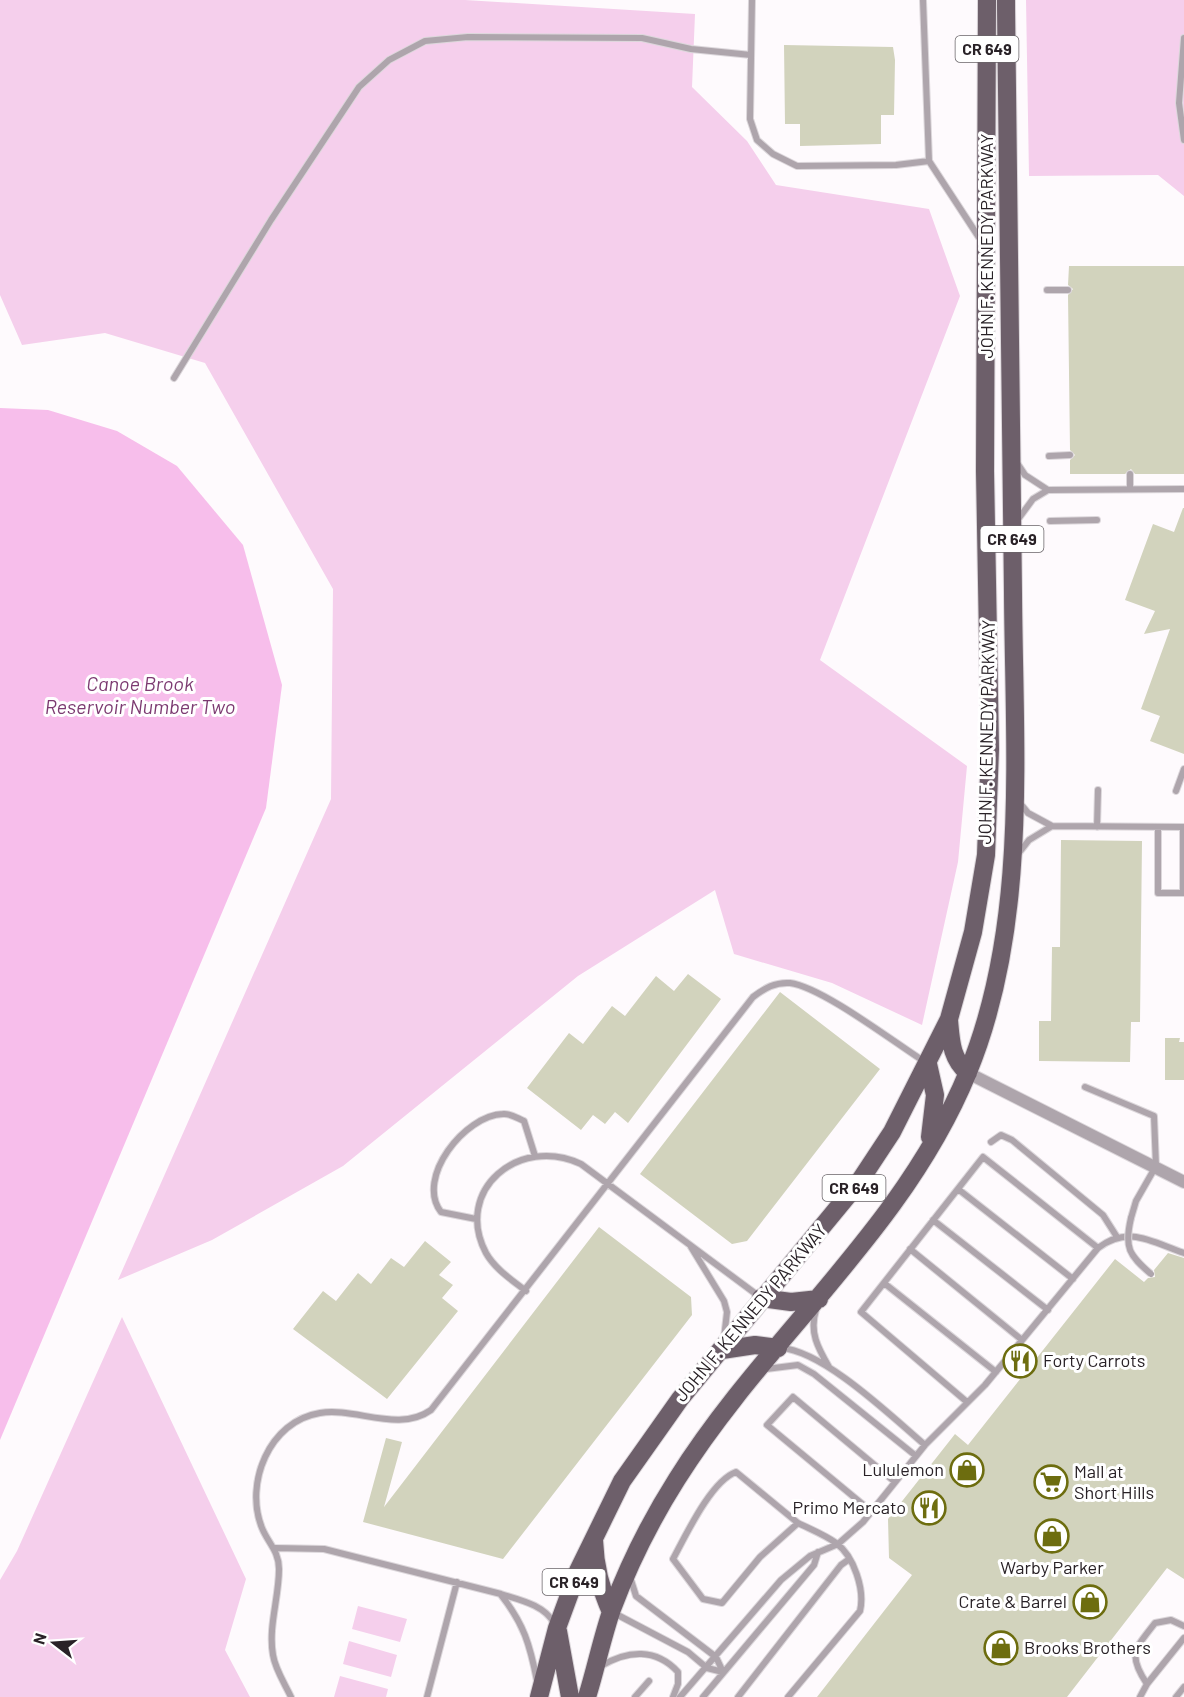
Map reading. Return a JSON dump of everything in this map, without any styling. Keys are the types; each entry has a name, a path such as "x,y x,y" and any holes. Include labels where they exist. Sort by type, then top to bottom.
{"main road":[{"name":"JOHN F. KENNEDY PARKWAY","path":"539,1695 557,1628 578,1571 627,1473 680,1399 859,1182 892,1132 949,1019 973,932 986,843 990,749 985,471 987,0"},
{"name":"JOHN F. KENNEDY PARKWAY","path":"587,1697 611,1612 631,1564 678,1477 757,1372 871,1234 928,1151 968,1073 989,1010 1004,946 1012,862 1012,536 1006,0"},
{"path":"949,1019 952,1051 959,1065 968,1073"},
{"path":"928,1064 934,1095 928,1151"},
{"path":"761,1298 791,1302 819,1299"},
{"path":"722,1350 754,1345 778,1347"},
{"path":"594,1538 595,1564 600,1587 611,1612"},
{"path":"557,1628 570,1697"}],"street":[{"path":"968,1073 1184,1182"}],"lane":[{"path":"752,0 750,119 757,140 773,154 796,166 896,165 929,161"},
{"path":"923,0 929,161 987,250"},
{"path":"174,378 271,220 359,87 389,60 424,40 468,37 642,38 691,49 751,55"},
{"path":"1184,38 1179,103 1184,140"},
{"path":"1047,290 1068,290"},
{"path":"1011,449 1025,475 1048,490 1184,489"},
{"path":"1049,456 1070,455"},
{"path":"1130,474 1130,489"},
{"path":"1012,536 1025,507 1048,490"},
{"path":"1050,521 1097,520"},
{"path":"1176,791 1184,770"},
{"path":"1097,826 1098,790"},
{"path":"1013,795 1028,813 1052,826 1183,827 1183,893 1158,893 1158,827"},
{"path":"1012,862 1029,840 1052,826"},
{"path":"291,1697 273,1657 272,1634 279,1568 275,1548 262,1529 257,1509 257,1485 261,1465 270,1447 284,1430 301,1419 320,1413 402,1419 423,1416 438,1403 753,997 768,986 790,983 817,992 928,1064"},
{"path":"1085,1087 1154,1116 1156,1166 1136,1201 1127,1235 1131,1256 1151,1274"},
{"path":"476,1219 441,1212 434,1200 434,1186 438,1170 445,1155 457,1139 479,1121 504,1113 524,1121 535,1156"},
{"path":"991,1142 1001,1135 1012,1140 1103,1215 1117,1237"},
{"path":"526,1291 498,1268 487,1254 476,1219 489,1185 514,1162 535,1156 565,1156 581,1164 761,1298"},
{"path":"967,1402 861,1312 983,1157 1098,1248"},
{"path":"958,1189 1073,1279"},
{"path":"933,1220 1048,1310"},
{"path":"680,1697 781,1580 810,1556 838,1544 872,1512 925,1444 996,1372 1098,1248 1117,1237 1159,1241 1184,1253"},
{"path":"689,1244 724,1301 727,1312 722,1350"},
{"path":"910,1249 1022,1340"},
{"path":"884,1282 996,1372"},
{"path":"819,1299 812,1327 816,1342 829,1368"},
{"path":"778,1347 796,1349 829,1368 925,1444"},
{"path":"757,1372 773,1366 798,1365 814,1374 916,1456"},
{"path":"872,1512 767,1425 793,1397 895,1482"},
{"path":"788,1697 860,1611 863,1596 858,1576 838,1544 798,1522 736,1472 726,1476 700,1512 673,1559 704,1599 722,1603 760,1557 798,1522"},
{"path":"275,1548 324,1549 501,1594 528,1603 549,1614 557,1628"},
{"path":"703,1697 814,1565 818,1552"},
{"path":"738,1697 841,1565 848,1560"},
{"path":"631,1564 631,1586 636,1596 716,1656 723,1672"},
{"path":"427,1697 457,1582"},
{"path":"501,1594 520,1619 531,1648 539,1695"},
{"path":"611,1612 688,1652 707,1668 723,1672"},
{"path":"1147,1684 1134,1666 1135,1648 1155,1623 1171,1620 1184,1626"},
{"path":"1140,1697 1147,1684 1184,1638"},
{"path":"595,1670 626,1654 646,1653 668,1661 678,1672 678,1684 673,1697"},
{"path":"635,1697 649,1681"},
{"path":"1176,1697 1184,1687"}],"shaded area":[{"path":"0,0 465,0 695,14 692,87 747,141 776,185 929,209 960,296 820,660 967,766 958,862 922,1025 832,983 734,954 715,890 578,976 343,1166 212,1240 118,1280 331,799 333,589 205,363 105,333 22,345 0,295"},
{"path":"1026,0 1184,0 1184,196 1158,175 1029,176"},
{"path":"122,1317 246,1579 225,1650 250,1697 0,1697 0,1580 17,1551"},
{"path":"358,1606 407,1619 400,1642 352,1629"},
{"path":"349,1641 397,1655 391,1677 343,1664"},
{"path":"340,1676 388,1689 386,1697 334,1697"}],"water":[{"name":"Canoe Brook Reservoir Number Two","path":"0,408 48,410 117,431 177,466 243,545 282,685 266,808 0,1440"}],"building":[{"path":"784,45 893,47 895,60 894,115 881,115 881,144 800,146 800,124 785,124"},
{"path":"1069,266 1184,266 1184,474 1135,474 1131,469 1125,474 1070,474 1070,460 1075,455 1070,450 1068,295 1073,289 1068,285"},
{"path":"1183,508 1184,754 1150,741 1160,716 1141,709 1170,629 1144,634 1155,611 1125,600 1153,524 1174,532"},
{"path":"1061,840 1142,841 1140,1022 1131,1022 1130,1062 1039,1061 1039,1021 1051,1021 1052,947 1060,947"},
{"path":"688,974 721,999 628,1123 615,1112 605,1124 593,1115 581,1130 527,1088 569,1033 583,1044 612,1006 625,1016 656,976 674,991"},
{"path":"780,992 880,1069 747,1241 732,1244 640,1174"},
{"path":"1165,1038 1180,1038 1179,1042 1184,1042 1184,1080 1165,1080"},
{"path":"599,1227 691,1297 692,1315 503,1559 363,1522 386,1438 402,1442 384,1507"},
{"path":"425,1241 451,1262 439,1275 453,1285 442,1298 458,1311 387,1399 293,1329 323,1291 336,1301 358,1273 371,1284 391,1258 404,1267"},
{"name":"Mall at Short Hills","path":"1168,1253 1184,1258 1184,1579 1167,1568 1067,1697 817,1697 912,1575 889,1558 888,1519 955,1434 968,1445 1115,1259 1144,1282 1148,1278 1155,1277 1154,1270"}],"place":[{"name":"Forty Carrots","path":"1020,1361"},
{"name":"Lululemon","path":"967,1470"},
{"name":"Mall at Short Hills","path":"1051,1482"},
{"name":"Primo Mercato","path":"929,1508"},
{"name":"Warby Parker","path":"1052,1536"},
{"name":"Crate & Barrel","path":"1090,1602"},
{"name":"Brooks Brothers","path":"1001,1648"}]}
